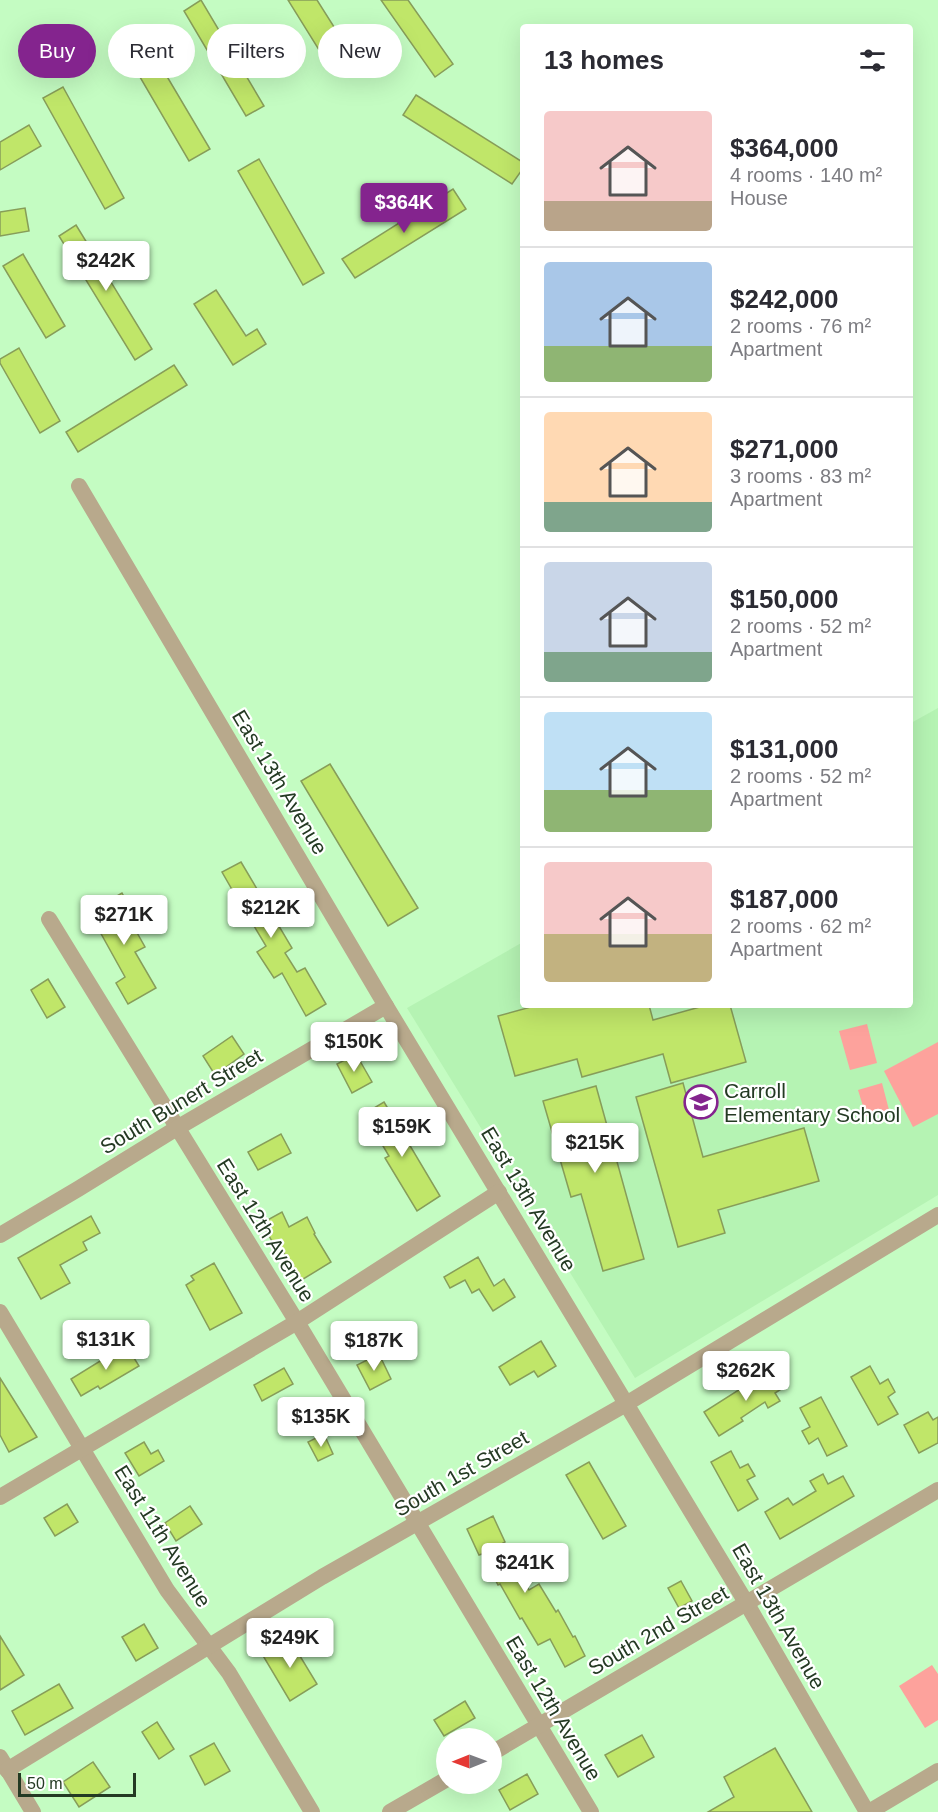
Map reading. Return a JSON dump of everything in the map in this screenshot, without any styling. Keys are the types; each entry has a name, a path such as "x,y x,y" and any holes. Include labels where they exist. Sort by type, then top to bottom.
{"street":[{"name":"East 13th Avenue","path":"79,486 386,1006 747,1604 868,1812"},
{"name":"East 12th Avenue","path":"49,919 297,1322 591,1812"},
{"name":"South Bunert Street","path":"0,1235 386,1006"},
{"path":"0,1497 297,1322 499,1192"},
{"name":"South 1st Street","path":"4,1763 135,1693 321,1577 626,1404 938,1215"},
{"name":"East 11th Avenue","path":"0,1312 167,1590 229,1673 312,1812"},
{"name":"South 2nd Street","path":"502,1747 938,1490"},
{"path":"4,1763 33,1812"},
{"path":"868,1812 938,1771"},
{"path":"390,1812 436,1785"}],"shaded area":[{"name":"Carroll Elementary School","path":"938,708 938,1195 635,1378 407,1008 520,944 520,1008 913,1008 913,722"},
{"path":"867,1024 877,1063 850,1070 839,1031"},
{"path":"938,1042 938,1114 913,1127 884,1071"},
{"path":"882,1083 889,1110 866,1116 858,1090"},
{"path":"932,1665 938,1674 938,1720 925,1728 899,1686"}],"building":[{"path":"201,0 215,24 207,24 207,50 195,30 195,24 192,24 184,11"},
{"path":"288,0 317,0 332,24 318,24 318,48 306,29 306,24 303,24"},
{"path":"381,0 408,0 453,64 435,77 402,30 402,24 398,24"},
{"path":"141,78 168,78 210,149 189,161"},
{"path":"224,78 247,78 264,106 246,116"},
{"path":"63,87 124,198 105,209 43,98"},
{"path":"416,95 520,160 520,173 512,184 403,115"},
{"path":"29,125 41,146 0,170 0,142"},
{"path":"259,159 324,273 303,285 238,171"},
{"path":"453,189 466,209 355,278 342,259"},
{"path":"25,208 29,231 0,236 0,212"},
{"path":"76,225 152,349 135,360 59,236"},
{"path":"23,254 65,326 46,338 3,266"},
{"path":"216,290 246,336 257,329 266,344 233,365 194,304"},
{"path":"19,348 60,421 40,433 0,363 0,359"},
{"path":"174,365 187,385 78,452 66,432"},
{"path":"330,764 418,908 388,926 301,781"},
{"path":"241,862 292,948 285,953 297,972 305,968 326,1004 306,1016 282,973 274,978 257,952 266,946 251,921 242,926 233,912 242,907 222,872"},
{"path":"122,893 132,911 127,915 145,947 135,952 156,988 128,1004 116,983 125,977 89,912"},
{"path":"48,979 65,1007 47,1018 31,990"},
{"path":"527,1008 650,1008 653,1020 696,1008 731,1008 746,1062 671,1083 663,1054 582,1077 577,1059 515,1076 498,1016"},
{"path":"232,1036 244,1054 215,1075 203,1056"},
{"path":"356,1054 372,1082 352,1093 337,1064"},
{"path":"683,1083 703,1157 804,1128 819,1181 718,1210 725,1233 678,1247 636,1097"},
{"path":"596,1086 644,1259 603,1271 581,1194 571,1197 543,1101"},
{"path":"384,1102 440,1196 417,1211 385,1158 389,1156 364,1114"},
{"path":"281,1134 291,1153 258,1170 248,1152"},
{"path":"282,1212 289,1227 307,1217 314,1234 331,1262 300,1281 283,1251 279,1254 262,1223"},
{"path":"91,1216 100,1233 83,1242 87,1250 60,1265 70,1283 41,1299 18,1258"},
{"path":"478,1257 494,1286 504,1279 515,1297 493,1311 479,1289 472,1293 465,1280 450,1288 444,1277"},
{"path":"214,1263 242,1313 210,1330 186,1285 194,1280 191,1276"},
{"path":"541,1341 556,1366 538,1377 534,1371 510,1385 499,1367"},
{"path":"126,1345 139,1366 100,1389 98,1386 81,1396 71,1379"},
{"path":"379,1354 391,1379 370,1390 357,1365"},
{"path":"870,1366 880,1384 888,1379 895,1392 888,1397 898,1414 878,1425 851,1377"},
{"path":"775,1367 786,1386 775,1393 780,1401 768,1408 765,1402 741,1418 743,1421 719,1436 704,1412"},
{"path":"284,1368 293,1384 262,1401 254,1385"},
{"path":"0,1378 37,1437 9,1452 0,1435"},
{"path":"821,1397 847,1446 827,1456 818,1438 809,1444 802,1431 810,1427 800,1408"},
{"path":"928,1412 933,1420 938,1417 938,1443 919,1453 904,1425"},
{"path":"324,1434 333,1454 318,1461 308,1442"},
{"path":"144,1442 151,1454 158,1450 164,1461 139,1476 125,1453"},
{"path":"731,1451 740,1468 748,1464 755,1476 747,1480 758,1499 738,1511 711,1462"},
{"path":"589,1462 626,1526 603,1539 566,1475"},
{"path":"823,1474 828,1484 843,1476 854,1496 780,1539 765,1512 788,1498 793,1505 816,1491 810,1481"},
{"path":"67,1504 78,1522 55,1536 44,1518"},
{"path":"190,1506 202,1524 176,1541 165,1523"},
{"path":"493,1516 505,1542 503,1543 529,1590 539,1584 556,1612 558,1610 573,1637 575,1636 585,1656 565,1667 550,1639 538,1645 522,1618 520,1619 500,1584 498,1585 482,1554 479,1555 467,1529"},
{"path":"681,1581 692,1601 679,1608 668,1588"},
{"path":"144,1624 158,1648 136,1661 122,1637"},
{"path":"0,1636 24,1675 0,1690"},
{"path":"289,1638 317,1684 290,1701 262,1654"},
{"path":"59,1684 73,1708 25,1735 12,1711"},
{"path":"465,1701 475,1718 458,1728 439,1728 434,1720"},
{"path":"157,1722 174,1749 159,1759 142,1732"},
{"path":"642,1735 654,1757 618,1777 605,1755"},
{"path":"214,1743 230,1771 205,1785 190,1756"},
{"path":"775,1748 812,1812 708,1812 734,1797 724,1777"},
{"path":"93,1762 110,1787 79,1807 63,1782"},
{"path":"527,1774 538,1794 510,1810 501,1794 502,1788"}],"place":[{"name":"Carroll Elementary School","path":"701,1102"}]}
